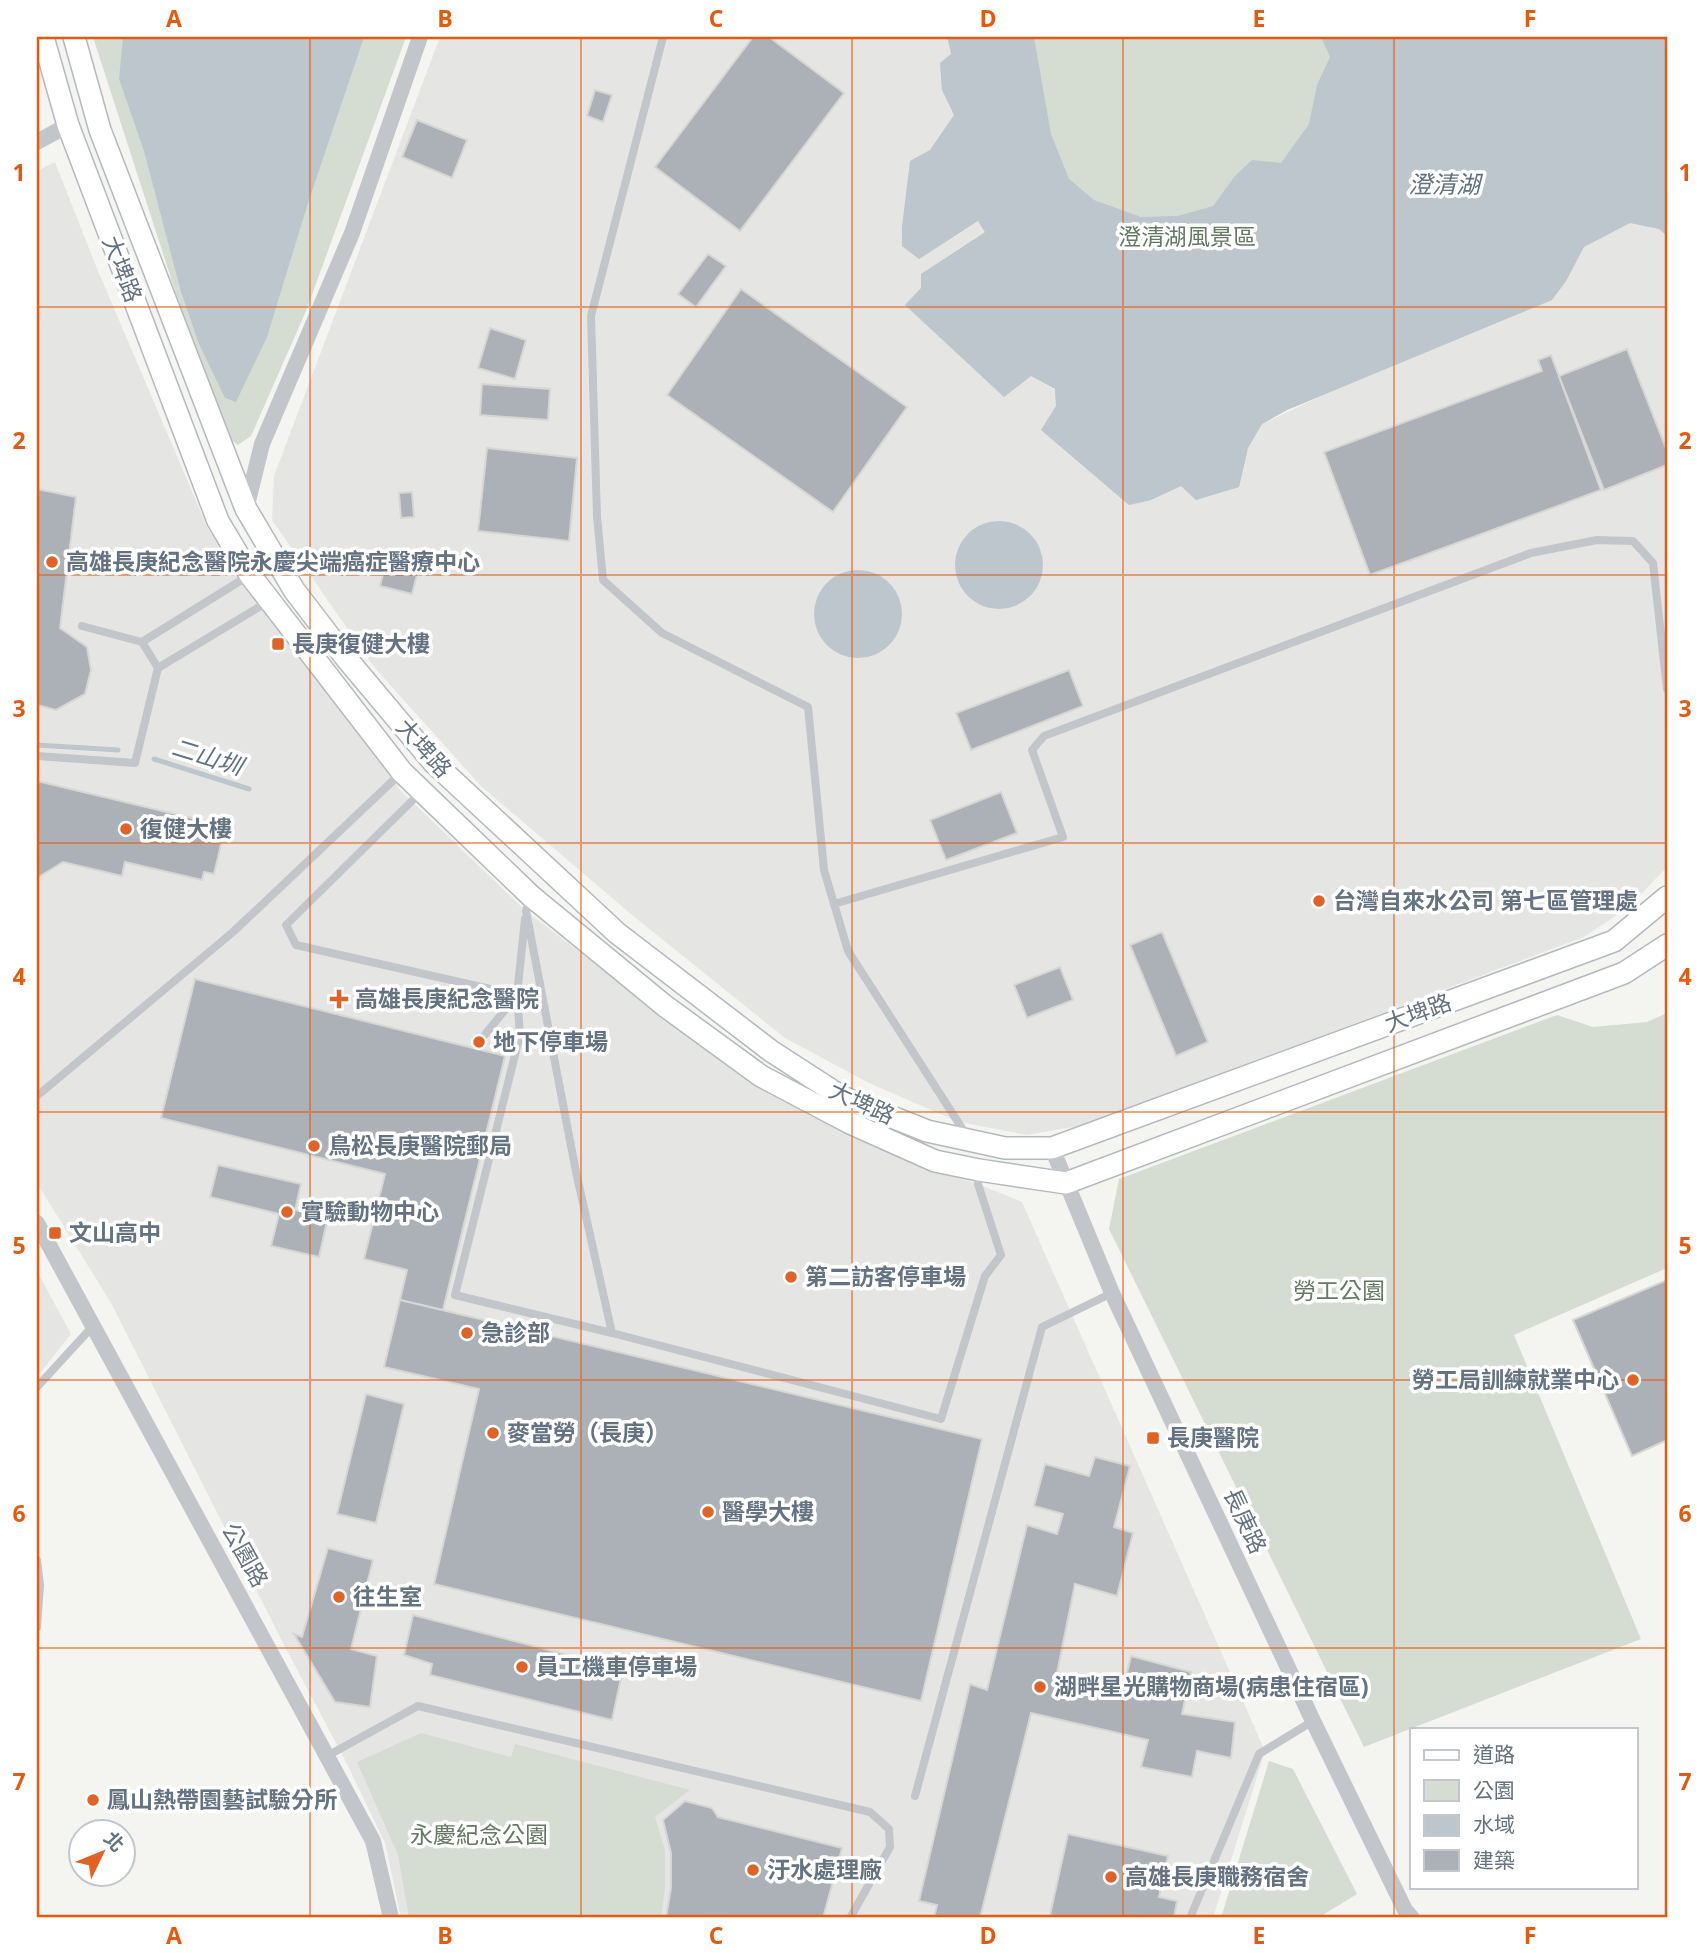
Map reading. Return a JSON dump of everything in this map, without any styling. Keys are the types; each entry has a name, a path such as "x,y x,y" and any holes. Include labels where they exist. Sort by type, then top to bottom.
{"main road":[{"name":"大埤路","path":"43,37 49,74 218,521 250,575 402,772 528,904 761,1076 850,1123 935,1160 979,1170 1066,1183 1624,973 1667,945"},
{"name":"大埤路","path":"74,37 100,130 246,509 294,590 346,658 434,763 617,933 771,1051 842,1097 926,1131 971,1142 1005,1148 1052,1148 1614,941 1667,897"}],"street":[{"path":"246,509 262,444 352,233 420,37"},
{"path":"37,142 68,125"},
{"name":"長庚路","path":"1052,1148 1112,1293 1404,1915"},
{"name":"公園路","path":"37,1223 373,1841 391,1918"}],"lane":[{"path":"663,37 591,316 597,516 603,580 662,633 808,707 824,870 848,951 971,1142"},
{"path":"834,904 1063,837 1032,750 1044,736 1531,553 1597,540 1633,541 1653,563 1667,689"},
{"path":"142,642 250,575"},
{"path":"158,668 270,601"},
{"path":"37,755 135,763 158,668 142,642 82,626"},
{"name":"大埤路","path":"37,1096 233,932 402,772"},
{"path":"422,791 286,925 296,945 517,995"},
{"path":"528,904 517,995 520,1035 455,1295 941,1419 985,1276 1001,1255 978,1184 979,1170"},
{"path":"528,904 576,1172 612,1333"},
{"path":"479,1042 517,995"},
{"path":"915,1796 1042,1326 1112,1293"},
{"path":"37,1387 93,1326"},
{"path":"37,1560 40,1585 37,1627"},
{"path":"327,1756 418,1706 870,1812 889,1829 890,1847 850,1918"},
{"path":"1190,1918 1259,1754 1313,1721"}],"shaded area":[{"path":"440,37 945,37 951,55 942,90 954,115 930,150 910,162 902,246 919,258 979,221 985,232 921,274 1031,376 1055,390 1056,406 1151,500 1181,486 1238,487 1248,448 1262,424 1566,281 1584,247 1630,223 1659,229 1667,236 1667,867 1629,907 1584,937 1085,1125 1027,1135 959,1122 869,1083 785,1038 632,915 481,786 374,667 272,520 274,476"},
{"name":"高雄長庚紀念醫院","path":"55,162 96,266 208,529 401,791 526,911 756,1086 934,1170 1022,1202 1265,1751 1213,1918 401,1918 385,1843 345,1760 111,1303 37,1183 37,171"},
{"path":"37,1271 71,1334 37,1377"}],"green space":[{"path":"93,37 406,37 306,311 251,436 238,445 221,433"},
{"name":"澄清湖","path":"945,37 1667,37 1667,236 1659,229 1630,223 1584,247 1566,281 1552,300 1287,410 1262,424 1248,448 1239,487 1196,500 1181,486 1151,500 1129,505 1041,430 1056,406 1055,389 1031,376 1004,397 905,305 921,288 921,274 985,233 978,221 919,259 902,246 910,161 930,150 954,115 942,90 940,63 951,54"},
{"name":"勞工公園","path":"1667,1013 1667,1268 1514,1335 1641,1639 1364,1747 1109,1229 1119,1179 1557,1015 1593,1027 1647,1022"},
{"name":"永慶紀念公園","path":"421,1733 511,1757 515,1744 690,1790 655,1817 665,1850 665,1887 661,1918 409,1918 398,1855 357,1762"},
{"path":"1269,1761 1293,1769 1357,1894 1318,1918 1221,1918"}],"water":[{"path":"123,37 364,37 308,203 267,337 236,402 225,398 199,344 181,292 144,151 119,79"},
{"name":"澄清湖","path":"945,37 1034,37 1051,134 1069,179 1094,200 1141,217 1178,216 1213,206 1235,176 1252,160 1281,163 1309,124 1317,85 1330,57 1321,37 1667,37 1667,236 1659,229 1630,223 1584,247 1566,281 1552,300 1287,410 1262,424 1248,448 1239,487 1196,500 1181,486 1151,500 1129,505 1041,430 1056,406 1055,389 1031,376 1004,397 905,305 921,288 921,274 985,232 978,221 919,259 902,246 910,161 930,150 954,115 942,90 940,63 951,54"},
{"path":"999,521 1016,525 1030,534 1039,548 1043,565 1039,582 1030,596 1016,605 999,609 982,605 968,596 959,582 955,565 959,548 968,534 982,525"},
{"path":"858,570 875,573 889,583 899,597 902,614 899,631 889,645 875,655 858,658 841,655 827,645 817,631 814,614 817,597 827,583 841,573"}],"building":[{"path":"753,37 769,37 844,93 740,231 655,167"},
{"path":"595,90 612,95 603,122 587,116"},
{"path":"417,120 467,140 452,178 402,157"},
{"path":"708,254 726,266 696,307 678,294"},
{"path":"741,289 907,407 833,512 667,395"},
{"path":"490,328 526,340 515,379 478,368"},
{"path":"1627,349 1667,451 1667,465 1604,490 1559,376"},
{"path":"1551,355 1601,490 1370,575 1324,452 1542,371 1538,360"},
{"path":"482,384 550,389 548,420 480,415"},
{"path":"487,448 577,458 569,541 478,531"},
{"name":"高雄長庚紀念醫院永慶尖端癌症醫療中心","path":"37,489 76,497 60,628 87,647 91,670 85,694 56,710 37,705"},
{"path":"412,492 414,517 401,518 399,493"},
{"path":"386,563 418,571 412,594 380,586"},
{"path":"1069,670 1083,706 971,750 956,713"},
{"name":"復健大樓","path":"37,781 217,824 214,834 223,836 214,874 204,872 202,880 125,862 122,876 63,862 37,878"},
{"path":"1001,792 1017,833 946,860 930,820"},
{"path":"1162,932 1208,1042 1176,1056 1130,945"},
{"path":"1060,967 1073,1000 1027,1018 1014,985"},
{"path":"195,979 505,1056 443,1310 400,1300 407,1270 364,1259 385,1174 161,1118"},
{"name":"實驗動物中心","path":"218,1165 301,1184 295,1210 328,1217 319,1257 271,1246 279,1214 210,1197"},
{"name":"勞工局訓練就業中心","path":"1667,1280 1667,1440 1632,1456 1573,1320"},
{"name":"醫學大樓","path":"400,1300 982,1439 921,1701 434,1584 479,1389 384,1367"},
{"path":"366,1394 404,1404 376,1523 337,1514"},
{"name":"湖畔星光購物商場(病患住宿區)","path":"1095,1457 1130,1466 1114,1527 1133,1533 1117,1596 1075,1584 1056,1678 1122,1694 1131,1656 1191,1672 1182,1714 1235,1722 1231,1758 1197,1751 1192,1777 1141,1767 1148,1740 1031,1713 980,1918 934,1918 937,1905 919,1901 970,1684 987,1690 1027,1525 1057,1534 1063,1514 1034,1506 1045,1464 1089,1476"},
{"name":"往生室","path":"328,1548 373,1560 351,1649 377,1656 370,1707 335,1702 294,1634 302,1637"},
{"name":"員工機車停車場","path":"413,1615 623,1669 612,1720 430,1675 432,1664 404,1655"},
{"name":"汙水處理廠","path":"685,1801 712,1808 718,1817 842,1848 823,1918 666,1918 671,1888 671,1853 663,1820"},
{"name":"高雄長庚職務宿舍","path":"1068,1834 1168,1856 1159,1897 1177,1901 1174,1918 1065,1918 1050,1915"}],"waterway":[{"name":"二山圳","path":"37,745 118,750"},
{"name":"二山圳","path":"154,759 249,789"}],"place":[{"name":"高雄長庚紀念醫院永慶尖端癌症醫療中心","path":"52,562"},
{"name":"長庚復健大樓","path":"278,644"},
{"name":"復健大樓","path":"126,829"},
{"name":"台灣自來水公司 第七區管理處","path":"1319,901"},
{"name":"高雄長庚紀念醫院","path":"339,999"},
{"name":"地下停車場","path":"479,1042"},
{"name":"鳥松長庚醫院郵局","path":"314,1146"},
{"name":"實驗動物中心","path":"287,1212"},
{"name":"文山高中","path":"55,1233"},
{"name":"第二訪客停車場","path":"791,1277"},
{"name":"急診部","path":"467,1333"},
{"name":"勞工局訓練就業中心","path":"1633,1380"},
{"name":"麥當勞（長庚）","path":"493,1433"},
{"name":"長庚醫院","path":"1153,1438"},
{"name":"醫學大樓","path":"708,1512"},
{"name":"往生室","path":"339,1597"},
{"name":"員工機車停車場","path":"522,1667"},
{"name":"湖畔星光購物商場(病患住宿區)","path":"1040,1687"},
{"name":"鳳山熱帶園藝試驗分所","path":"93,1800"},
{"name":"汙水處理廠","path":"753,1870"},
{"name":"高雄長庚職務宿舍","path":"1111,1877"}],"park label":[{"name":"澄清湖風景區","path":"1187,237"}]}
